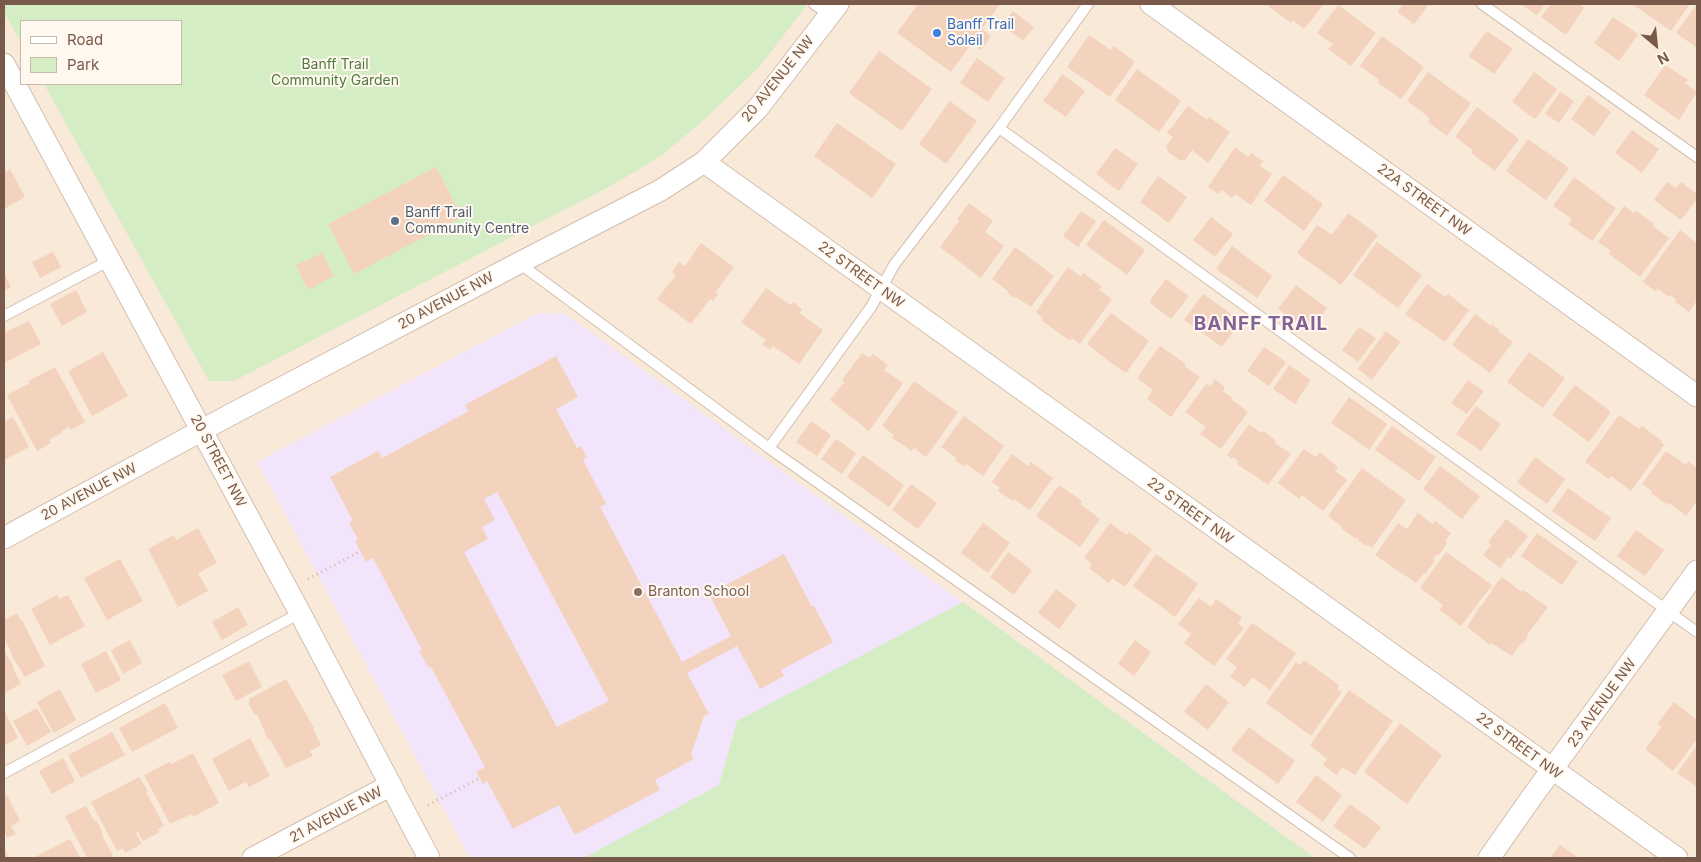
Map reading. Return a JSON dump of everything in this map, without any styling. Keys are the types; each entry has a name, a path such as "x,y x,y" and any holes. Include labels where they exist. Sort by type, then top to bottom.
{"street":[{"name":"22A STREET NW","path":"1151,4 1697,396"},
{"name":"20 AVENUE NW","path":"4,538 518,263 661,190 704,162 758,108 827,8"},
{"name":"20 STREET NW","path":"4,64 11,94 110,260 392,785 429,858"},
{"name":"22 STREET NW","path":"704,162 1677,858"},
{"name":"23 AVENUE NW","path":"1489,858 1697,572"},
{"name":"21 AVENUE NW","path":"254,858 392,785"}],"lane":[{"path":"770,448 871,307 897,261 999,128 1088,4"},
{"path":"1482,4 1697,157"},
{"path":"999,128 1697,632"},
{"path":"4,316 110,260"},
{"path":"518,263 770,448 1350,858"},
{"path":"4,774 300,613"}],"path":[{"path":"307,580 361,551"},
{"path":"428,805 480,778"}],"shaded area":[{"path":"4,4 1697,4 1697,858 4,858"},
{"name":"Branton School","path":"538,313 566,314 1315,858 470,858 257,462"}],"green space":[{"name":"Banff Trail Community Garden","path":"4,4 803,4 806,6 760,66 705,119 662,155 618,182 234,381 209,381 45,85 182,85 182,20 20,20 20,41 4,12"},
{"path":"963,602 1315,858 584,858 719,785 737,721"}],"building":[{"path":"918,4 1000,4 982,29 991,36 981,50 972,43 951,72 897,33"},
{"path":"1270,4 1324,4 1304,29 1293,20 1291,23 1268,6"},
{"path":"1403,4 1429,4 1414,24 1397,12"},
{"path":"1521,4 1545,4 1537,15"},
{"path":"1551,4 1578,4 1584,8 1566,35 1541,17"},
{"path":"1632,4 1690,4 1671,31"},
{"path":"1697,4 1697,48 1676,33"},
{"path":"1338,5 1376,33 1351,66 1328,49 1333,44 1317,33"},
{"path":"1013,11 1034,27 1023,41 1002,25"},
{"path":"1613,17 1638,34 1619,61 1594,43"},
{"path":"1487,31 1513,49 1494,74 1468,56"},
{"path":"1089,35 1111,50 1114,46 1135,62 1110,97 1067,67"},
{"path":"1382,36 1424,67 1401,99 1377,82 1379,80 1360,66"},
{"path":"879,51 932,89 902,131 849,93"},
{"path":"977,58 1005,78 988,102 960,83"},
{"path":"1665,65 1688,80 1685,83 1697,92 1679,120 1644,95"},
{"path":"1137,69 1181,101 1159,132 1115,100"},
{"path":"1428,72 1471,103 1447,136 1428,122 1430,118 1407,101"},
{"path":"1534,72 1557,89 1535,119 1512,102"},
{"path":"1062,74 1085,91 1066,117 1043,101"},
{"path":"1560,92 1574,101 1559,123 1545,114"},
{"path":"1588,95 1611,112 1594,136 1571,119"},
{"path":"950,101 977,121 946,164 919,144"},
{"path":"1188,106 1207,120 1209,117 1230,132 1208,163 1192,150 1185,160 1179,160 1168,152 1166,146 1173,137 1167,133"},
{"path":"1477,107 1519,139 1495,171 1471,153 1473,150 1455,137"},
{"path":"837,123 896,164 872,198 814,156"},
{"path":"1632,130 1659,149 1642,173 1615,153"},
{"path":"1528,139 1569,168 1546,200 1506,171"},
{"path":"1235,147 1248,157 1251,153 1263,161 1260,166 1272,174 1251,205 1235,194 1232,198 1222,190 1219,194 1208,187"},
{"path":"1115,148 1138,164 1119,191 1096,174"},
{"name":"Banff Trail Community Centre","path":"436,167 462,217 354,274 328,224"},
{"path":"10,169 25,197 4,209 4,173"},
{"path":"1283,175 1323,204 1304,231 1264,201"},
{"path":"1158,176 1187,197 1169,223 1140,202"},
{"path":"1574,177 1616,208 1592,241 1568,224 1572,219 1553,206"},
{"path":"1667,182 1676,188 1681,182 1697,194 1697,199 1681,220 1654,200"},
{"path":"969,203 993,221 985,232 1004,246 981,278 940,247 959,221 957,219"},
{"path":"1624,206 1634,213 1636,211 1669,238 1640,277 1609,254 1611,251 1598,242"},
{"path":"1081,211 1096,221 1078,247 1063,236"},
{"path":"1348,213 1378,235 1341,285 1297,253 1317,225 1332,235"},
{"path":"1211,217 1233,234 1215,257 1193,240"},
{"path":"1104,220 1145,250 1127,275 1086,245"},
{"path":"1680,230 1697,243 1697,300 1689,312 1675,302 1676,299 1670,295 1669,297 1658,289 1656,292 1643,282"},
{"path":"1377,242 1422,275 1398,308 1353,275"},
{"path":"701,243 734,267 715,293 718,294 713,301 710,299 691,324 657,299 676,275 672,272 679,262 685,266"},
{"path":"1232,246 1272,276 1257,298 1216,269"},
{"path":"1015,247 1054,276 1031,307 1007,293 1008,291 992,279"},
{"path":"53,252 61,267 40,278 32,262"},
{"path":"322,253 334,276 308,290 296,265"},
{"path":"1068,267 1081,277 1083,273 1102,286 1099,290 1112,299 1080,344 1072,338 1070,341 1041,320 1043,318 1036,312"},
{"path":"4,273 11,287 4,291"},
{"path":"1166,279 1189,296 1171,319 1149,302"},
{"path":"1427,284 1445,297 1448,294 1469,310 1445,342 1405,314"},
{"path":"1296,285 1327,308 1309,332 1278,309"},
{"path":"766,288 791,305 793,302 802,309 799,313 823,330 799,364 773,346 770,350 762,344 766,340 741,322"},
{"path":"76,290 87,312 62,326 50,304"},
{"path":"1203,294 1241,321 1222,347 1184,320"},
{"path":"1111,313 1149,341 1126,373 1087,344"},
{"path":"1475,314 1491,326 1492,324 1513,342 1490,373 1452,345"},
{"path":"29,321 41,344 4,363 4,333"},
{"path":"1359,327 1376,338 1358,362 1342,350"},
{"path":"1386,331 1400,342 1372,380 1358,369"},
{"path":"1160,346 1186,364 1184,366 1200,377 1171,417 1147,399 1153,390 1137,378"},
{"path":"1264,347 1286,362 1269,386 1247,371"},
{"path":"103,352 128,396 92,416 68,371"},
{"path":"1529,352 1565,378 1543,408 1507,382"},
{"path":"862,353 870,358 873,354 888,365 884,370 903,383 869,431 830,400"},
{"path":"556,356 578,397 556,409 577,448 581,446 587,457 583,460 606,504 600,507 682,662 731,636 709,594 784,554 833,642 781,670 784,676 760,689 737,646 687,673 709,714 704,716 691,755 694,759 655,780 660,790 575,835 559,805 513,829 487,781 483,784 476,772 485,767 431,667 429,668 419,651 422,650 373,558 366,562 355,541 358,539 349,523 353,521 330,477 378,451 382,458 469,411 465,405","holes":["497,492 609,701 557,727 464,552 488,539 482,527 495,520 484,499"]},
{"path":"1289,365 1311,380 1295,404 1273,389"},
{"path":"55,367 85,422 71,430 69,427 49,440 51,443 37,451 7,395 30,383 28,381"},
{"path":"1215,379 1225,387 1223,391 1231,399 1248,412 1221,449 1200,434 1206,427 1185,412 1207,383 1211,386"},
{"path":"1468,380 1484,391 1467,414 1451,403"},
{"path":"914,381 958,412 926,457 914,448 912,451 892,438 894,435 882,426"},
{"path":"1575,385 1611,412 1589,442 1552,415"},
{"path":"1349,397 1387,424 1369,450 1331,423"},
{"path":"1476,406 1501,424 1481,451 1456,434"},
{"path":"1619,415 1639,429 1642,426 1662,441 1664,445 1631,491 1611,476 1609,479 1585,462"},
{"path":"964,416 1004,446 983,476 966,464 964,466 955,460 957,458 941,447"},
{"path":"13,417 29,447 4,460 4,422"},
{"path":"811,421 831,435 817,456 796,442"},
{"path":"1249,424 1261,433 1264,431 1276,441 1275,443 1291,454 1268,485 1237,464 1239,462 1233,457 1232,459 1227,455"},
{"path":"1392,426 1436,457 1419,481 1375,450"},
{"path":"836,439 856,453 842,474 821,459"},
{"path":"1304,449 1316,457 1320,452 1338,467 1335,471 1347,480 1323,511 1302,495 1299,499 1278,483"},
{"path":"1666,451 1686,465 1688,461 1697,468 1697,501 1686,516 1669,503 1668,505 1651,493 1652,491 1642,484"},
{"path":"1012,454 1028,466 1031,462 1053,478 1030,510 998,491 1000,488 992,482"},
{"path":"863,455 904,485 889,507 847,477"},
{"path":"1535,457 1565,479 1547,504 1517,482"},
{"path":"1440,466 1480,496 1462,519 1423,489"},
{"path":"1362,468 1406,500 1372,548 1368,545 1366,546 1357,537 1356,539 1341,528 1343,525 1341,526 1328,516"},
{"path":"911,484 937,503 918,529 892,510"},
{"path":"1059,485 1082,501 1080,504 1100,519 1080,547 1036,516"},
{"path":"1568,488 1611,518 1595,541 1552,511"},
{"path":"1418,513 1432,524 1435,521 1451,533 1439,555 1437,554 1433,560 1435,561 1416,583 1375,555 1398,523 1407,529"},
{"path":"1506,519 1528,536 1510,559 1508,557 1500,568 1483,555 1491,545 1488,542"},
{"path":"983,523 1010,543 988,573 961,553"},
{"path":"1110,523 1127,535 1129,532 1152,549 1125,587 1112,578 1109,583 1089,568 1092,564 1084,558"},
{"path":"198,528 217,563 198,573 208,591 178,607 148,549 174,535 176,540"},
{"path":"1636,530 1664,550 1645,576 1617,556"},
{"path":"1537,533 1578,562 1562,585 1521,556"},
{"path":"1008,552 1032,570 1014,595 990,577"},
{"path":"1446,552 1492,585 1461,626 1440,610 1443,605 1420,588"},
{"path":"1156,554 1198,584 1175,617 1133,586"},
{"path":"120,559 143,601 107,620 84,578"},
{"path":"1502,577 1522,592 1523,590 1548,607 1512,656 1491,643 1490,645 1467,627 1491,590"},
{"path":"1056,589 1077,605 1059,629 1038,613"},
{"path":"57,595 60,599 68,595 85,626 50,645 31,609"},
{"path":"1199,598 1211,607 1216,599 1242,617 1238,624 1244,628 1214,666 1184,643 1191,634 1178,624"},
{"path":"238,607 248,625 222,640 212,622"},
{"path":"17,613 45,666 25,677 4,638 4,620"},
{"path":"1252,623 1296,653 1270,690 1252,677 1245,687 1230,677 1237,667 1226,659"},
{"path":"130,640 142,663 123,674 111,650"},
{"path":"1135,640 1151,652 1134,676 1118,664"},
{"path":"4,651 14,667 21,684 4,693"},
{"path":"106,651 121,680 96,693 81,664"},
{"path":"1304,660 1339,685 1337,689 1342,692 1311,736 1266,703 1296,662 1300,665"},
{"path":"249,661 262,687 236,701 222,675"},
{"path":"286,679 314,728 321,745 310,751 313,756 286,768 270,739 268,740 257,714 255,715 248,703 250,702 249,699"},
{"path":"1206,684 1229,702 1208,730 1184,712"},
{"path":"60,689 76,720 54,733 37,702"},
{"path":"1349,690 1393,721 1355,775 1342,767 1337,775 1323,765 1327,759 1310,745"},
{"path":"1674,702 1697,720 1697,739 1673,771 1645,749 1662,727 1657,724"},
{"path":"165,703 178,728 132,752 119,728"},
{"path":"37,708 51,732 27,746 13,721"},
{"path":"4,710 18,738 4,746"},
{"path":"1400,723 1442,755 1407,804 1364,772"},
{"path":"1249,727 1295,761 1278,784 1231,750"},
{"path":"112,732 125,755 81,778 68,755"},
{"path":"250,738 270,776 249,787 246,782 229,791 212,759"},
{"path":"1697,745 1697,787 1677,773"},
{"path":"193,753 219,803 193,817 192,814 170,824 144,775 169,762 171,764"},
{"path":"63,758 75,781 52,794 39,771"},
{"path":"1316,775 1342,795 1323,822 1296,802"},
{"path":"139,777 148,791 146,792 164,826 158,829 160,832 143,841 138,832 136,833 142,844 125,853 123,848 117,851 91,802"},
{"path":"7,795 20,821 11,826 16,834 7,838 4,831 4,797"},
{"path":"1350,804 1381,827 1365,849 1333,826"},
{"path":"86,806 103,833 101,833 114,858 87,858 65,816"},
{"path":"70,839 80,857 33,858"},
{"path":"1560,845 1579,858 1550,858"},
{"path":"4,848 9,858 4,858"}],"place":[{"name":"Banff Trail Soleil","path":"937,33"},
{"name":"Banff Trail Community Centre","path":"395,221"},
{"name":"Branton School","path":"638,592"}],"district":[{"name":"BANFF TRAIL","path":"1261,324"}]}
